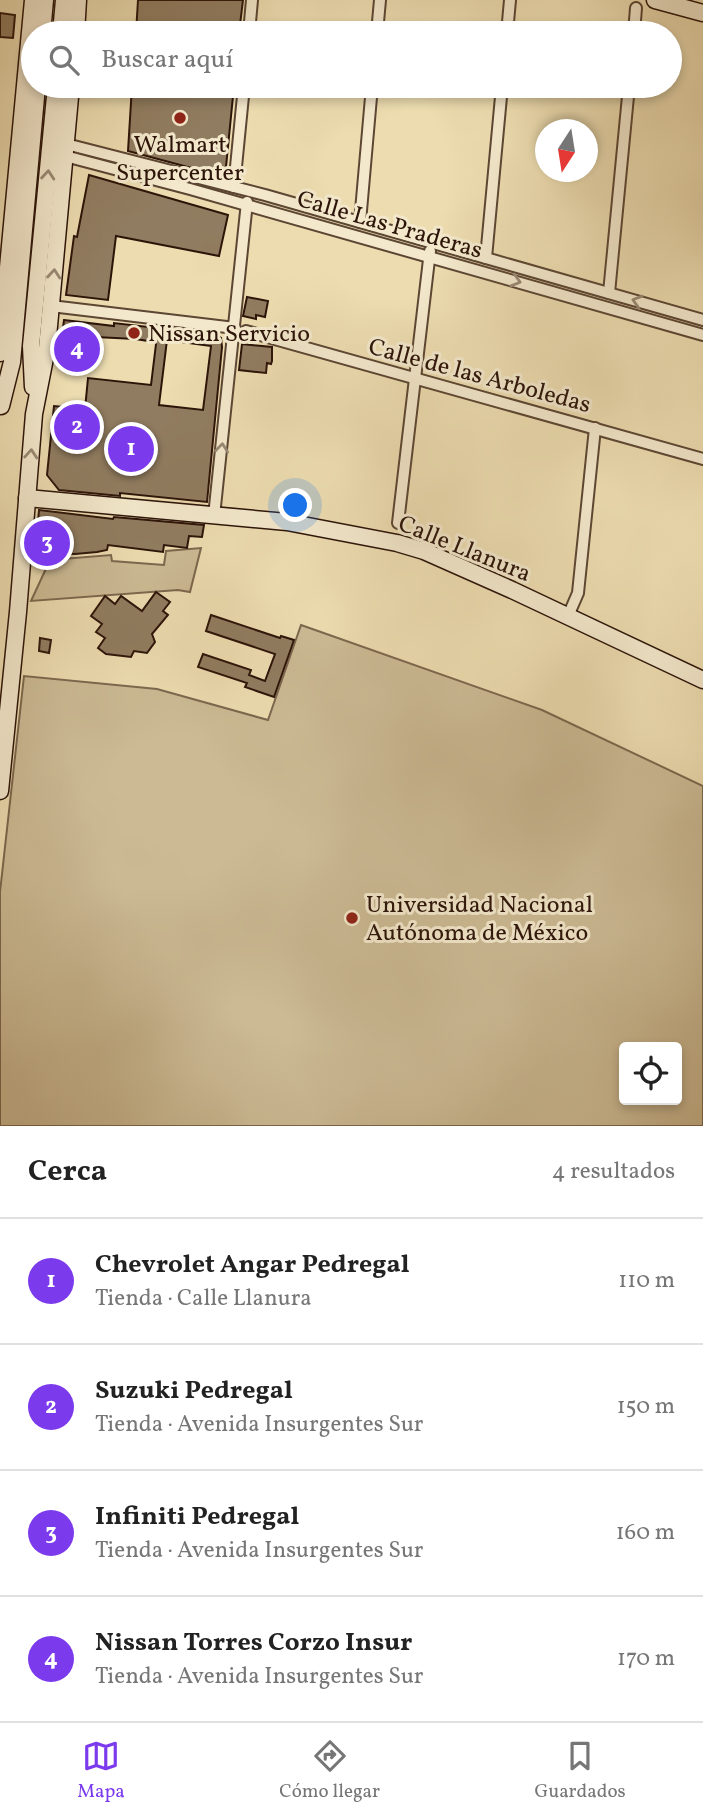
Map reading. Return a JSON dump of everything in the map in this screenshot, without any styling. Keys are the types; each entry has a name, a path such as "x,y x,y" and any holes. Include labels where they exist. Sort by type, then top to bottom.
{"main road":[{"path":"31,21 33,0"},
{"path":"43,21 45,0"},
{"path":"62,21 64,0"},
{"path":"77,21 78,0"},
{"path":"655,0 703,13"},
{"path":"0,353 24,98"},
{"path":"1,406 12,362 36,98"},
{"path":"34,414 31,346 55,98"},
{"path":"0,790 34,414 47,348 70,98"},
{"path":"0,383 0,416"},
{"name":"Calle Llanura","path":"27,498 316,526 405,545 436,556 703,680"}],"street":[{"path":"250,21 252,0"},
{"path":"378,21 380,0"},
{"path":"508,21 510,0"},
{"path":"635,21 636,8"},
{"path":"234,187 243,98"},
{"path":"360,222 371,98"},
{"path":"486,258 501,98"},
{"path":"609,293 628,98"},
{"name":"Calle Las Praderas","path":"66,150 248,190 703,320"},
{"name":"Calle Las Praderas","path":"66,150 247,206 703,335"},
{"path":"214,516 241,330 248,190"},
{"path":"398,523 431,242"},
{"name":"Calle de las Arboledas","path":"51,306 241,330 703,459"},
{"path":"568,616 578,593 595,428"}],"shaded area":[{"path":"201,548 190,592 178,590 31,601 50,560 111,555 112,561 164,565 166,551"},
{"name":"Universidad Nacional Autónoma de México","path":"301,625 542,710 703,786 703,1126 0,1126 0,892 24,676 157,689 268,720"}],"building":[{"path":"138,0 243,0 240,21 137,21"},
{"path":"0,13 15,15 13,38 0,37"},
{"name":"Walmart Supercenter","path":"131,98 233,98 225,177 128,151"},
{"path":"89,175 228,215 219,256 116,236 108,300 66,295 74,236 77,237"},
{"path":"247,297 268,301 265,317 256,315 256,319 243,316"},
{"path":"64,320 218,335 222,347 207,502 59,490 47,475 54,406 85,409 88,378 151,385 156,344 135,339 96,337 93,363 59,358","holes":["167,340 211,346 203,410 159,405"]},
{"path":"242,344 272,347 272,361 271,364 267,363 266,373 239,370"},
{"path":"39,510 113,519 204,525 202,537 189,536 187,548 164,545 163,552 108,545 107,550 97,552 54,553 40,550 36,545"},
{"path":"156,592 170,602 163,611 168,615 152,634 155,642 147,653 134,651 131,657 106,654 98,648 105,638 96,632 102,624 91,616 105,596 115,604 121,596 142,611"},
{"path":"211,615 280,638 281,636 294,640 274,697 245,687 247,683 198,667 203,654 251,670 249,675 265,681 275,654 206,631"},
{"path":"40,638 51,640 49,653 39,651"}],"place":[{"name":"Walmart Supercenter","path":"180,118"},
{"name":"Nissan Servicio","path":"134,333"},
{"name":"Nissan Torres Corzo Insur","path":"77,349"},
{"name":"Suzuki Pedregal","path":"77,427"},
{"name":"Chevrolet Angar Pedregal","path":"131,449"},
{"name":"Infiniti Pedregal","path":"47,543"},
{"name":"Universidad Nacional Autónoma de México","path":"352,918"}]}
